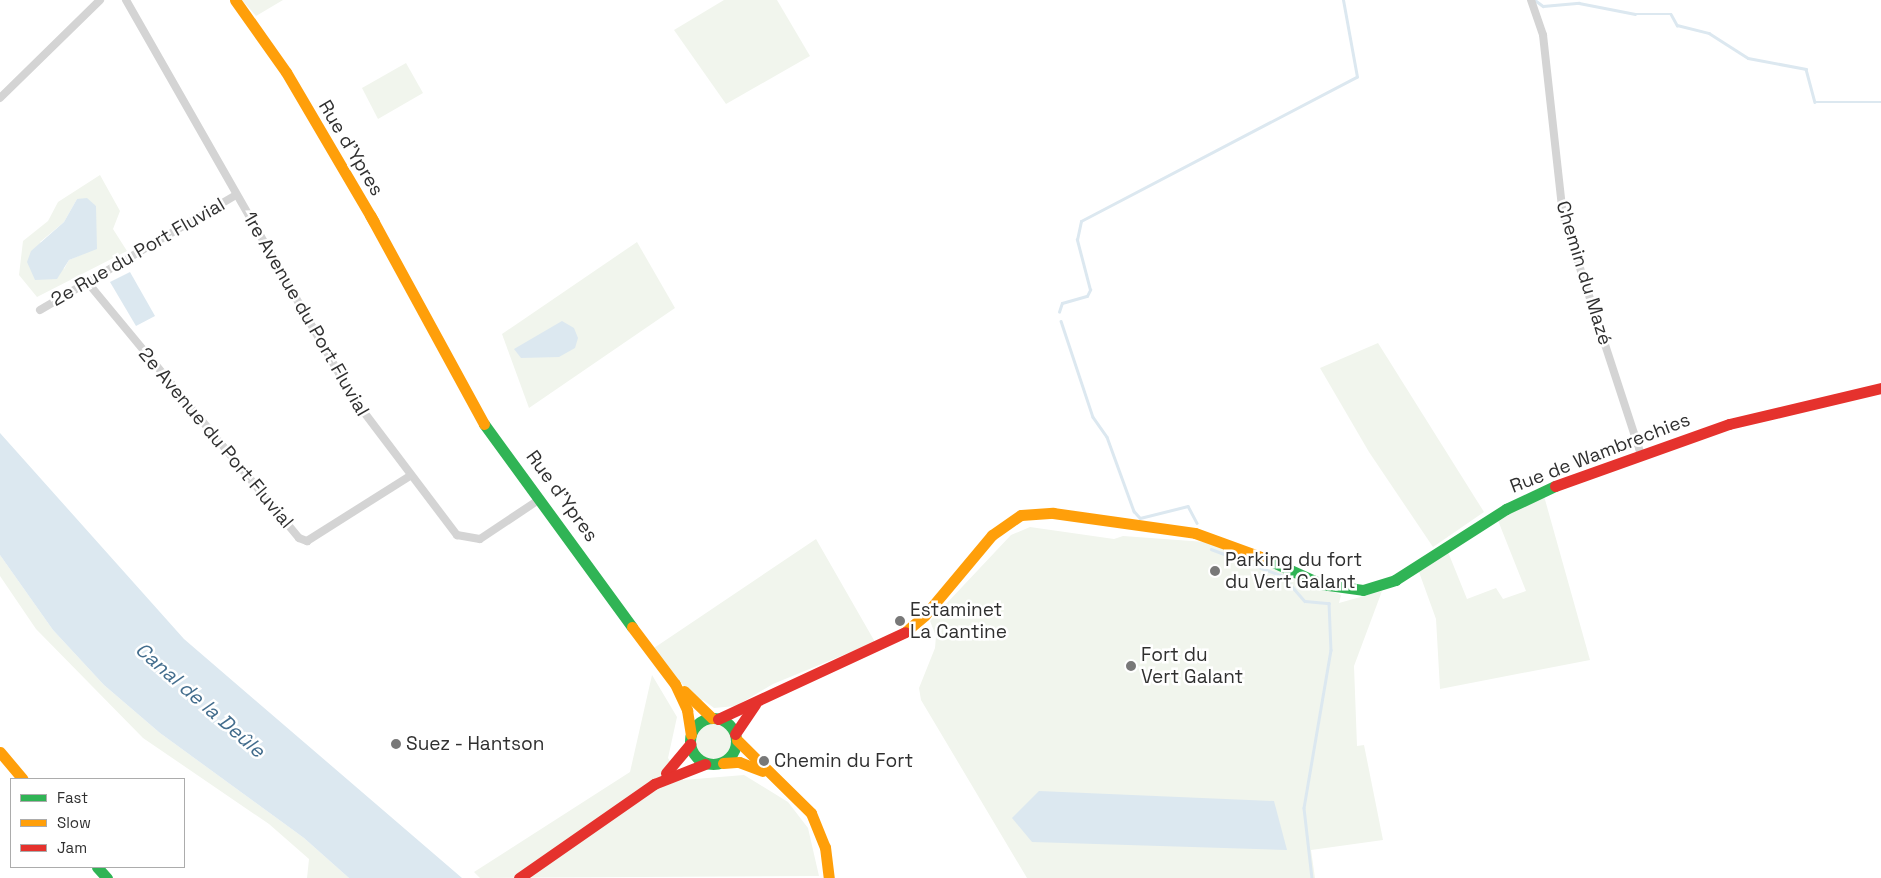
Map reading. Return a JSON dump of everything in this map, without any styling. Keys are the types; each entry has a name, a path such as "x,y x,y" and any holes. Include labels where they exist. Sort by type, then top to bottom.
{"main road":[{"name":"Rue d'Ypres","path":"235,0 254,24 370,215 398,256 418,307 492,435 537,501 662,666 700,711 715,718"},
{"name":"Rue de Wambrechies","path":"715,718 764,696 816,678 900,637 925,615 992,535 1017,516 1053,513 1211,536 1332,588 1374,588 1407,573 1526,498 1641,454 1740,421 1881,388"},
{"name":"Rue d'Ypres","path":"492,435 577,543 599,582"},
{"name":"Rue d'Ypres","path":"662,666 683,699 690,739"},
{"path":"723,763 733,755 736,737 743,717 764,696"},
{"path":"519,878 654,784 680,760 698,724 715,718 736,737 814,820 825,847 829,878"},
{"path":"690,739 695,756 705,764"},
{"path":"0,752 22,778"},
{"path":"654,784 705,764 743,763 773,777"},
{"path":"98,868 107,878"}],"street":[{"path":"0,98 100,0"},
{"name":"1re Avenue du Port Fluvial","path":"126,0 351,395 410,476 464,540 480,539 537,501"},
{"name":"Chemin du Mazé","path":"1531,0 1543,35 1563,216 1641,454"},
{"name":"2e Rue du Port Fluvial","path":"40,310 236,195"},
{"name":"2e Avenue du Port Fluvial","path":"88,283 299,538 307,540 410,476"}],"shaded area":[{"path":"242,0 283,0 256,16"},
{"path":"724,0 777,0 810,56 726,104 674,30"},
{"path":"406,63 423,93 378,119 362,88"},
{"path":"100,175 120,211 113,229 127,251 37,297 19,275 23,241 48,221 58,202","holes":["77,199 96,206 96,226 83,254 69,260 64,269 40,242 64,222"]},
{"path":"637,242 675,308 529,408 502,334"},
{"path":"1378,343 1484,512 1433,547 1369,452 1320,368"},
{"path":"1544,496 1590,660 1440,689 1436,619 1419,572 1448,552 1467,599 1496,588 1503,599 1526,591 1497,518"},
{"path":"1030,527 1114,539 1123,536 1219,543 1341,595 1339,603 1382,591 1354,666 1357,746 1364,745 1383,840 1311,850 1315,878 1027,878 921,700 919,688 935,648 936,636 930,621 1011,535"},
{"path":"816,539 875,642 773,684 736,706 714,708 703,700 697,703 654,648"},
{"path":"0,555 53,630 104,685 160,733 304,838 349,878 307,878 309,859 269,824 143,738 36,629 0,576"},
{"path":"652,675 677,717 668,758 683,780 744,775 788,802 808,828 819,876 480,878 474,872 630,772"},
{"path":"713,723 726,729 732,742 726,755 713,761 700,755 694,742 700,729"}],"water":[{"path":"87,198 96,206 97,249 69,260 57,279 35,280 27,262 31,251 64,222 77,199"},
{"path":"130,272 155,316 136,326 110,282"},
{"path":"562,321 574,328 578,338 575,348 559,357 521,358 514,349"},
{"name":"Canal de la Deûle","path":"0,433 184,639 462,878 349,878 304,838 160,733 104,685 53,630 0,555"},
{"path":"1039,791 1274,801 1287,850 1032,842 1012,818"}],"waterway":[{"path":"1059,312 1062,303 1087,296 1090,290 1077,240 1081,221 1357,77 1343,0"},
{"path":"1535,0 1543,6 1579,3 1635,14 1671,14 1677,25 1709,33 1748,58 1806,69 1815,102 1881,102"},
{"path":"1061,321 1093,417 1107,437 1134,511 1140,518 1188,506 1197,523"},
{"path":"1211,549 1283,576 1305,601 1329,603 1331,650 1304,808 1312,878"}],"traffic: fast":[{"path":"484,424 632,627"},
{"path":"1264,558 1321,584 1363,590 1395,580 1506,509 1555,486"},
{"path":"718,718 730,724 735,732 736,741 735,750 730,758 722,763 708,764 696,758 691,750 690,736 696,724 704,719 718,718"},
{"path":"98,868 107,878"}],"traffic: slow":[{"path":"235,0 286,72 374,222"},
{"path":"370,215 484,424"},
{"path":"905,632 925,615 992,535 1021,515 1053,513 1195,533 1264,558"},
{"path":"632,627 675,684 687,710 691,735"},
{"path":"684,691 712,718"},
{"path":"737,740 811,813 825,847 829,878"},
{"path":"0,752 22,778"},
{"path":"723,763 739,762 762,771"}],"traffic: jam":[{"path":"1555,486 1729,424 1881,388"},
{"path":"718,719 905,632"},
{"path":"735,734 755,704"},
{"path":"666,773 690,744"},
{"path":"519,878 654,784 705,764"}],"place":[{"name":"Parking du fort du Vert Galant","path":"1215,571"},
{"name":"Estaminet La Cantine","path":"900,621"},
{"name":"Fort du Vert Galant","path":"1131,666"},
{"name":"Suez - Hantson","path":"396,744"},
{"name":"Chemin du Fort","path":"764,761"}]}
